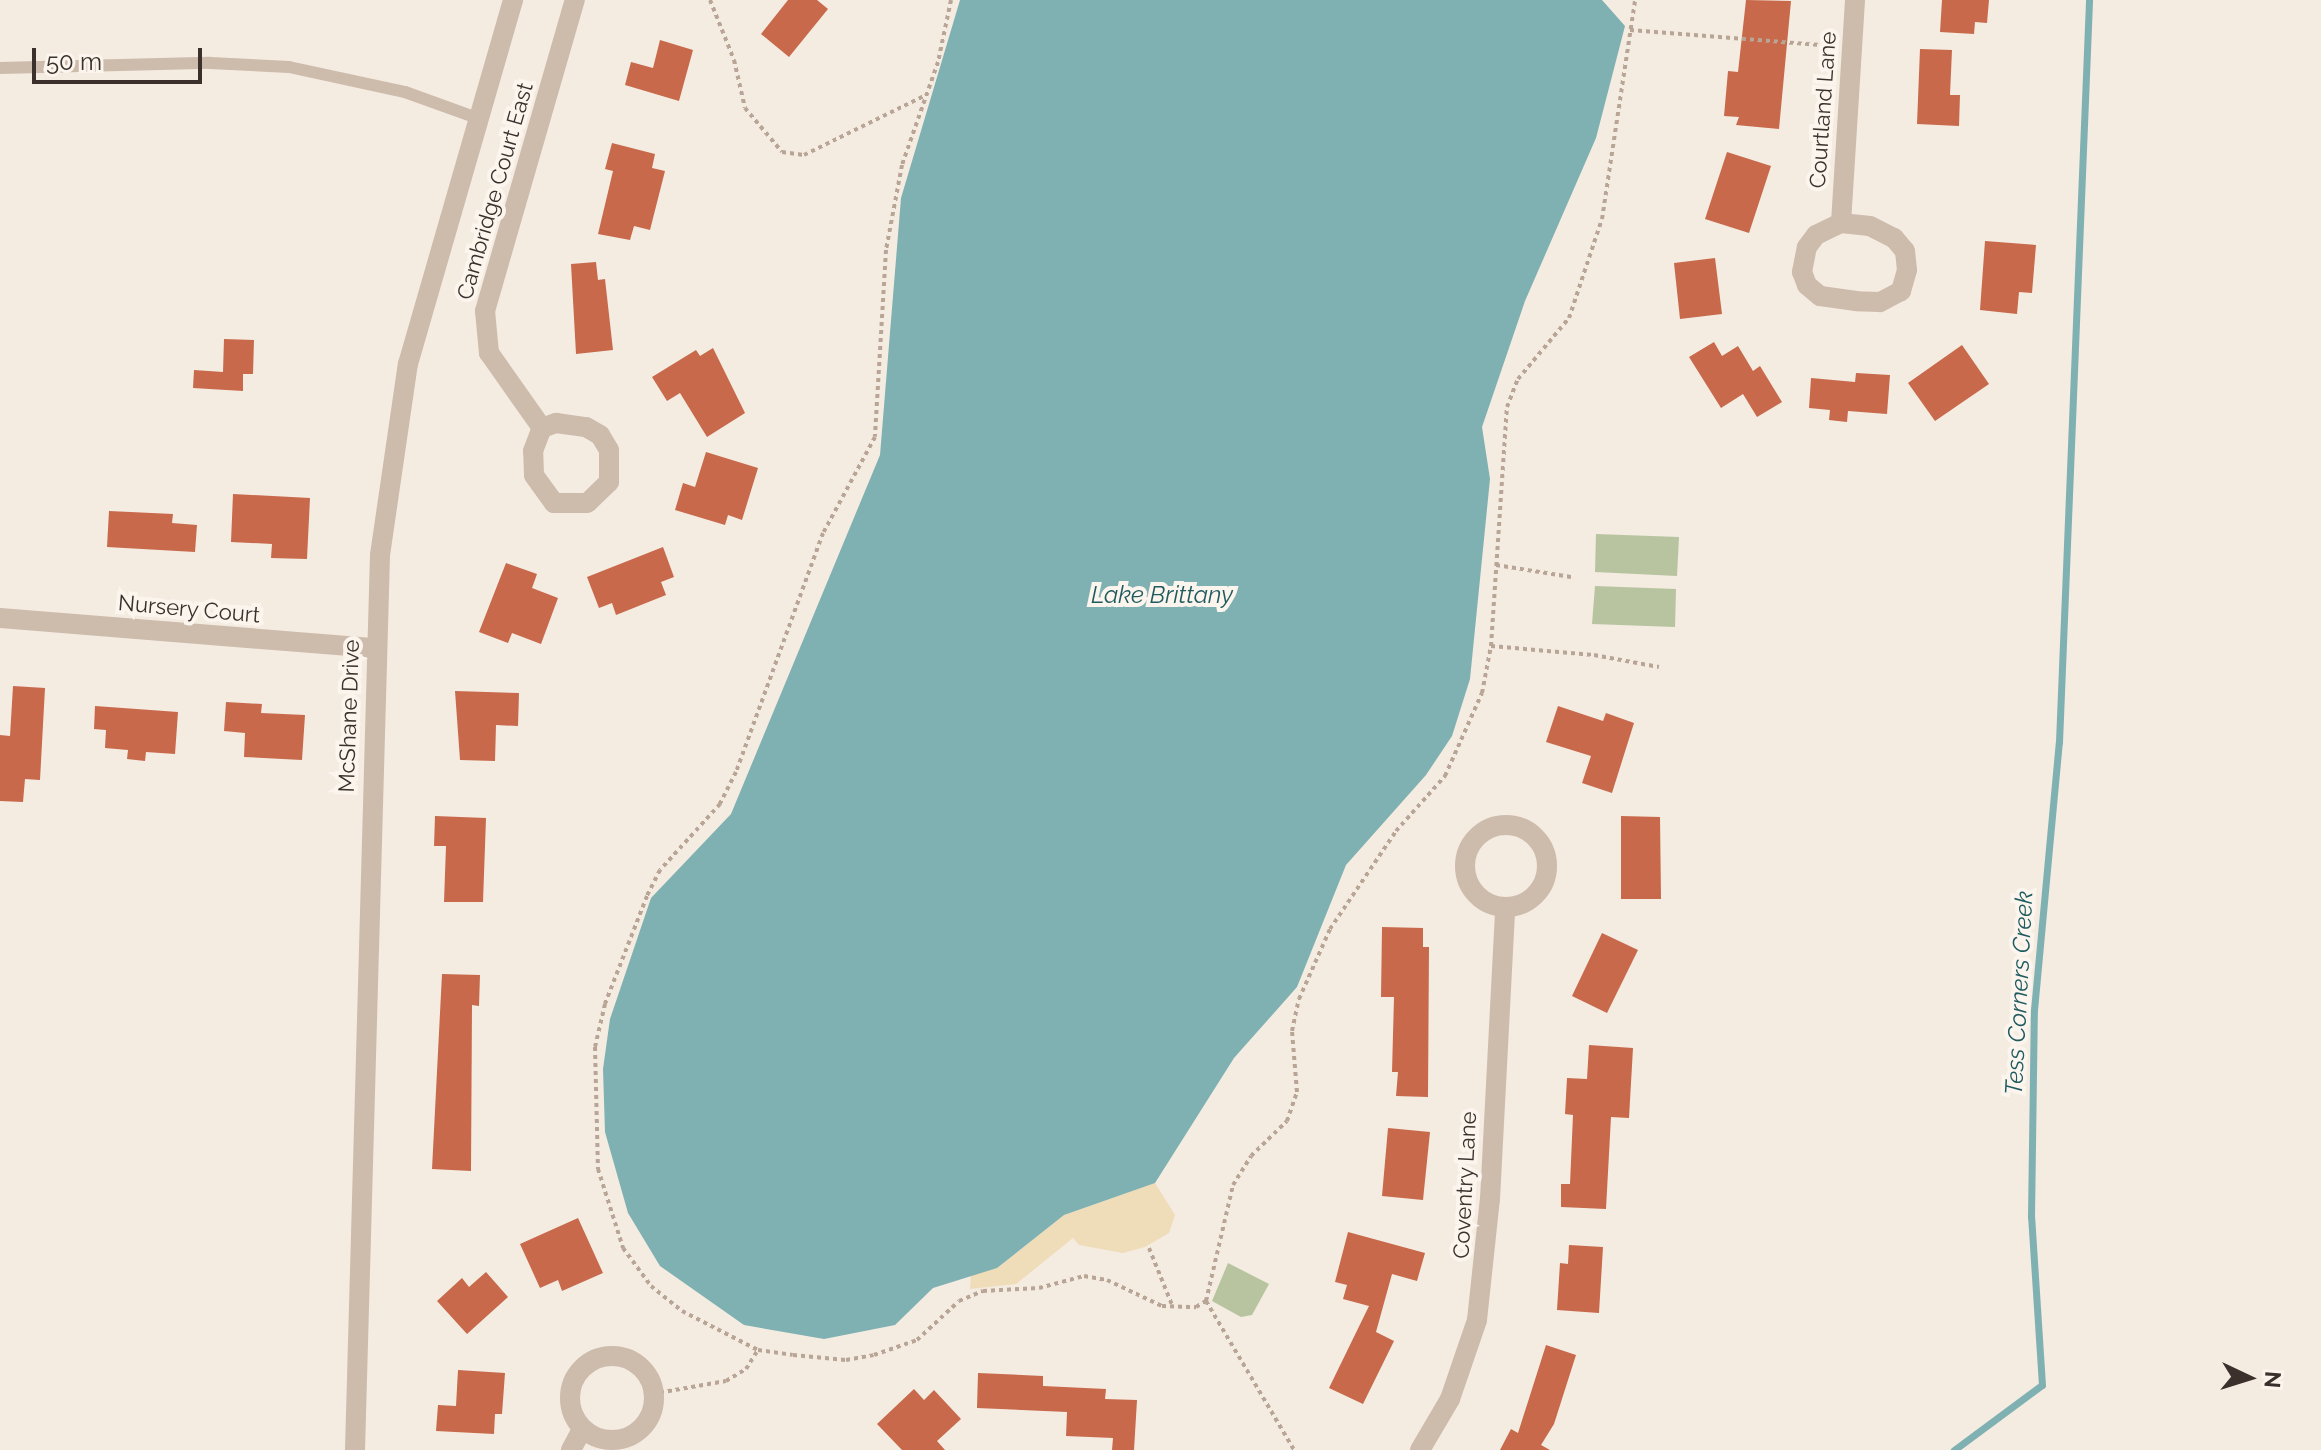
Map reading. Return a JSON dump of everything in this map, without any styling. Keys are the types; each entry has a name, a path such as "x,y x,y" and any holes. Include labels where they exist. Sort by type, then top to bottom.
{"street":[{"name":"McShane Drive","path":"355,1450 375,648 380,555 398,413 477,118 513,0"},
{"name":"Cambridge Court East","path":"542,428 489,353 485,311 575,0"},
{"name":"Courtland Lane","path":"1841,223 1855,0"},
{"path":"1841,223 1870,226 1894,238 1905,251 1907,270 1901,291 1880,302 1856,301 1820,296 1807,285 1802,272 1807,247 1816,235 1841,223"},
{"path":"573,423 600,435 612,465 600,495 571,504 554,503 544,493 534,475 533,451 542,428 573,423"},
{"name":"Nursery Court","path":"0,618 375,648"},
{"path":"1502,825 1533,833 1547,858 1542,885 1529,901 1505,910 1483,900 1465,868 1470,840 1502,825"},
{"name":"Coventry Lane","path":"1420,1450 1450,1399 1477,1320 1490,1199 1505,910"},
{"path":"571,1450 581,1431 572,1403 573,1386 590,1360 626,1359 642,1368 652,1394 650,1419 626,1437 594,1437 581,1431"}],"lane":[{"path":"0,68 210,63 289,67 405,92 477,118"}],"path":[{"path":"710,0 734,60 745,108 782,152 804,155 926,95"},
{"path":"951,0 926,95 902,165 886,250 875,437 823,533 736,772 720,804 660,870 605,1004 595,1047 598,1169 623,1248 651,1286 682,1311 758,1350 846,1360 874,1355 917,1340 959,1301 983,1291 1039,1288 1084,1276 1173,1306 1196,1307 1206,1301"},
{"path":"1294,1450 1206,1301 1233,1185 1251,1156 1287,1121 1297,1092 1292,1031 1299,999 1330,929 1362,876 1445,776 1482,693 1491,646 1507,407 1518,379 1569,318 1602,219 1635,0"},
{"path":"1630,30 1851,48"},
{"path":"1496,565 1571,577"},
{"path":"1491,646 1594,655 1659,667"},
{"path":"1149,1248 1173,1306"},
{"path":"652,1394 726,1381 746,1369 758,1350"}],"green space":[{"path":"1596,534 1679,537 1677,576 1595,572"},
{"path":"1595,586 1676,589 1675,627 1592,624"},
{"path":"1228,1263 1269,1284 1252,1315 1241,1317 1212,1301"}],"sand":[{"path":"1155,1183 1175,1215 1169,1233 1145,1247 1123,1253 1079,1245 1073,1238 1016,1284 970,1289 971,1275 997,1268 1064,1215"}],"water":[{"name":"Lake Brittany","path":"960,0 1602,0 1625,26 1596,138 1525,301 1482,427 1490,479 1470,679 1452,736 1426,775 1346,865 1297,987 1234,1058 1155,1183 1064,1215 997,1268 933,1288 895,1325 824,1339 744,1325 660,1266 628,1213 605,1132 603,1069 610,1019 651,898 731,814 880,455 901,198"}],"building":[{"path":"788,0 817,0 828,9 789,57 761,34"},
{"path":"1746,0 1791,1 1779,129 1736,125 1739,117 1724,116 1728,71 1738,72"},
{"path":"1942,0 1989,0 1987,23 1975,22 1974,34 1940,32"},
{"path":"660,40 693,50 679,101 625,85 631,62 653,68"},
{"path":"1920,49 1952,50 1950,95 1960,95 1959,126 1917,124"},
{"path":"612,143 655,154 652,168 665,171 650,230 634,226 630,240 598,234 613,171 605,169"},
{"path":"1727,152 1771,166 1749,233 1705,219"},
{"path":"1985,241 2036,245 2032,293 2019,292 2017,314 1980,310"},
{"path":"1715,258 1722,314 1680,319 1674,263"},
{"path":"596,262 598,280 605,279 613,350 576,354 571,264"},
{"path":"224,339 254,340 253,374 243,374 243,391 193,388 194,370 223,372"},
{"path":"1714,342 1722,356 1738,346 1753,371 1760,366 1782,402 1757,417 1743,394 1721,408 1689,357"},
{"path":"1962,345 1989,384 1935,421 1908,383"},
{"path":"713,348 745,413 707,437 680,393 667,401 652,377 696,350 700,356"},
{"path":"1856,373 1890,375 1887,414 1848,411 1847,422 1829,420 1830,410 1809,408 1811,378 1855,382"},
{"path":"706,452 758,468 742,520 728,515 725,525 675,510 683,483 695,487"},
{"path":"233,494 310,498 307,559 271,558 272,544 231,542"},
{"path":"109,511 173,514 172,523 197,525 195,552 107,547"},
{"path":"663,547 674,577 661,582 666,595 616,615 612,603 599,608 587,577"},
{"path":"506,563 537,574 532,588 558,598 541,644 512,633 508,643 479,632"},
{"path":"13,686 45,688 40,780 25,779 23,802 0,801 0,735 10,736"},
{"path":"455,691 519,693 518,726 496,725 495,761 460,760"},
{"path":"226,702 262,704 261,713 305,715 302,760 244,757 245,733 224,731"},
{"path":"95,706 178,712 175,754 146,752 145,761 127,759 128,750 105,748 106,730 94,729"},
{"path":"1558,706 1603,721 1606,713 1634,723 1612,793 1582,783 1591,756 1546,742"},
{"path":"435,816 486,818 483,902 444,902 446,846 434,846"},
{"path":"1621,816 1660,817 1661,899 1621,899"},
{"path":"1382,927 1423,928 1423,947 1429,947 1428,1097 1396,1096 1398,1072 1392,1072 1394,997 1381,997"},
{"path":"1602,933 1638,950 1607,1013 1572,996"},
{"path":"442,974 480,975 479,1006 472,1005 471,1171 432,1169"},
{"path":"1589,1045 1633,1048 1629,1118 1611,1117 1606,1209 1561,1207 1561,1184 1570,1184 1573,1115 1565,1114 1567,1078 1587,1079"},
{"path":"1388,1128 1430,1132 1423,1200 1382,1196"},
{"path":"578,1218 603,1273 562,1291 558,1280 540,1288 520,1244"},
{"path":"1348,1232 1425,1253 1417,1281 1392,1274 1376,1332 1394,1341 1363,1404 1329,1388 1369,1306 1343,1299 1347,1285 1335,1282"},
{"path":"1569,1245 1603,1247 1599,1313 1557,1310 1560,1263 1568,1264"},
{"path":"486,1272 508,1297 467,1334 437,1301 462,1278 469,1287"},
{"path":"1546,1345 1576,1355 1554,1424 1541,1445 1550,1450 1500,1450 1511,1429 1518,1433"},
{"path":"458,1370 505,1373 502,1414 495,1414 494,1434 436,1431 438,1405 456,1406"},
{"path":"978,1373 1043,1376 1043,1386 1106,1389 1105,1399 1137,1400 1134,1450 1112,1450 1113,1438 1066,1436 1067,1412 977,1408"},
{"path":"914,1389 924,1400 934,1390 961,1419 937,1441 945,1450 902,1450 877,1424"}],"waterway":[{"name":"Tess Corners Creek","path":"1954,1450 2042,1385 2031,1217 2034,1010 2059,742 2089,0"}]}
